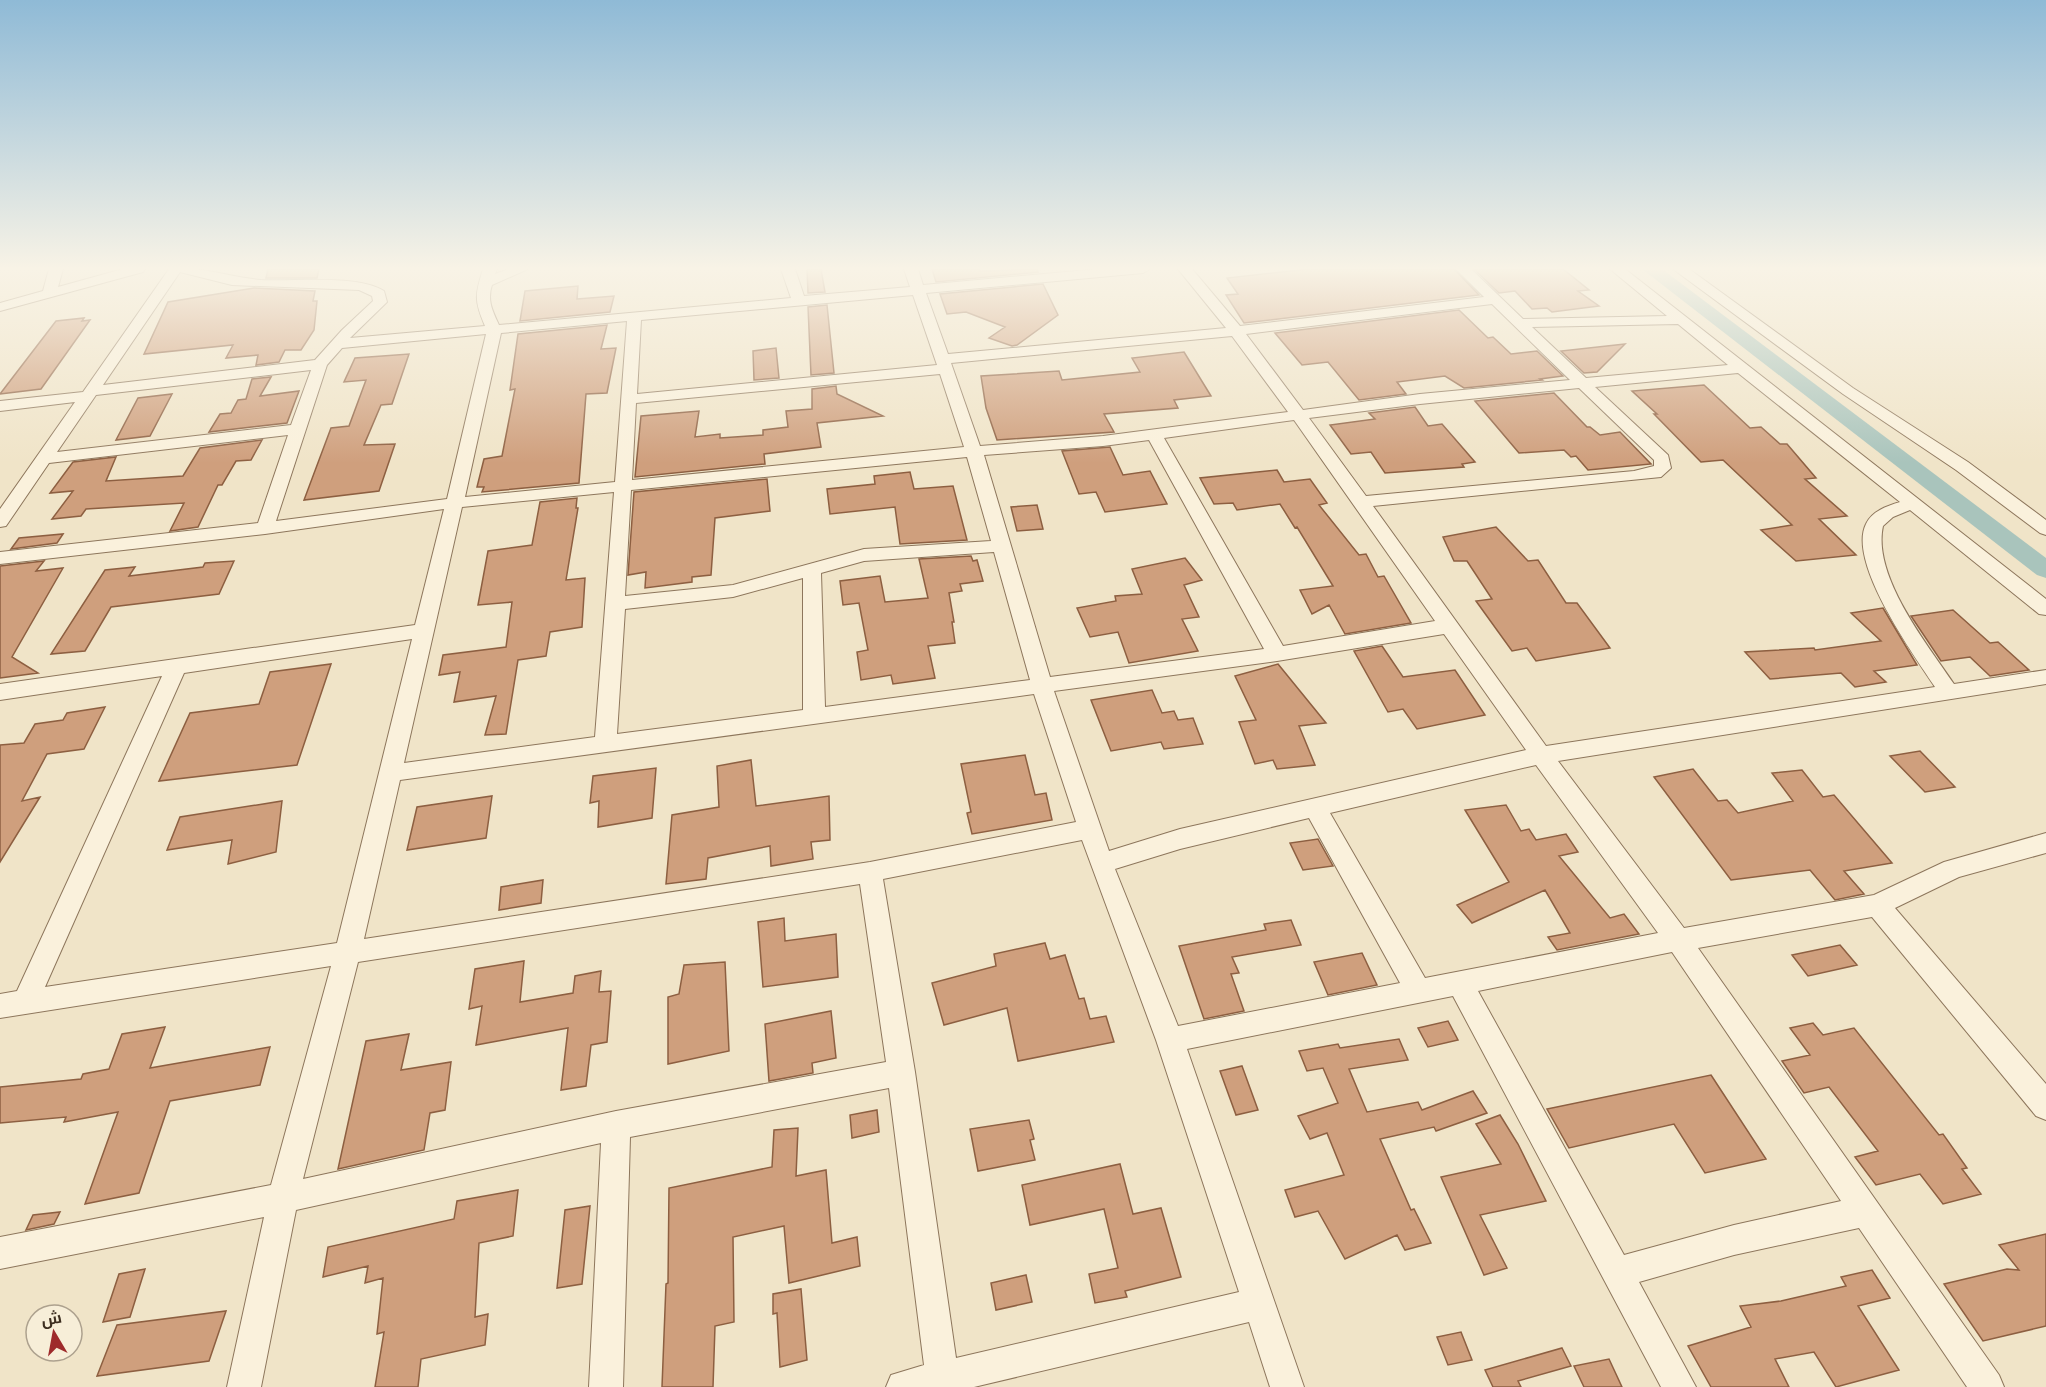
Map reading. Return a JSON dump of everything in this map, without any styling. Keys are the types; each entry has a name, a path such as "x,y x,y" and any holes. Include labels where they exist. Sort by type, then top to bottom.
{"street":[{"path":"0,522 131,334"},
{"path":"265,528 320,364 348,334"},
{"path":"337,344 452,334"},
{"path":"244,1387 283,1198 348,951 493,334"},
{"path":"606,743 633,334"},
{"path":"933,334 974,451 1042,686 1101,863 1170,1040 1287,1387"},
{"path":"630,399 1212,334"},
{"path":"1238,334 1298,414 1541,755 1678,940 1987,1387"},
{"path":"1361,502 1634,476 1655,473 1663,468 1662,459 1531,334"},
{"path":"1699,334 2046,609"},
{"path":"1771,334 1848,391 1953,460 2046,529"},
{"path":"0,406 320,364"},
{"path":"0,558 265,528 453,502 1154,435 1298,414 1742,368"},
{"path":"44,459 299,429"},
{"path":"1154,435 1277,654"},
{"path":"1913,504 1883,514 1873,527 1869,540 1886,592 1912,639 1949,692"},
{"path":"616,603 733,591 864,555 1002,546"},
{"path":"812,569 814,715"},
{"path":"390,773 1277,654 1449,626"},
{"path":"0,692 423,631"},
{"path":"26,1002 176,668"},
{"path":"1101,863 1180,839 1541,755 2046,677"},
{"path":"1315,808 1418,991"},
{"path":"0,1006 870,872 1091,829"},
{"path":"1170,1040 1678,940 1877,905 1953,869 2046,843"},
{"path":"870,872 901,1072 942,1378"},
{"path":"1877,905 2046,1106"},
{"path":"1459,982 1679,1387"},
{"path":"0,1253 283,1198 616,1125 901,1072"},
{"path":"606,1387 616,1125"},
{"path":"1618,1272 1734,1240 1865,1211"},
{"path":"903,1387 1258,1304"}],"building":[{"path":"46,334 80,334 41,389 0,394"},
{"path":"153,334 312,334 301,350 285,350 279,362 256,365 258,355 226,358 233,345 144,354"},
{"path":"518,334 605,334 601,349 616,348 607,393 586,394 579,483 482,492 484,487 477,487 484,459 502,456 515,389 510,390"},
{"path":"809,334 830,334 834,373 811,375"},
{"path":"995,334 1032,334 1012,346 989,338"},
{"path":"1276,334 1484,334 1488,338 1493,337 1511,354 1537,351 1563,376 1464,388 1445,376 1397,382 1406,394 1359,400 1328,362 1302,365"},
{"path":"1625,344 1597,372 1584,373 1561,351"},
{"path":"776,348 779,378 754,380 753,351"},
{"path":"1184,352 1211,396 1174,400 1178,408 1104,414 1114,432 997,440 986,408 981,376 1059,371 1062,380 1140,372 1132,358"},
{"path":"409,354 392,404 381,405 364,445 395,444 379,491 304,500 331,428 349,426 366,380 344,382 355,358"},
{"path":"271,377 260,396 299,391 287,423 209,432 220,414 231,413 238,400 246,399 252,379"},
{"path":"1704,385 1750,428 1761,427 1780,444 1787,444 1816,478 1805,479 1847,516 1819,519 1856,555 1796,561 1761,530 1792,525 1723,460 1701,462 1654,414 1657,414 1632,391"},
{"path":"836,386 837,394 883,416 817,423 821,447 764,454 765,464 635,477 641,416 699,411 695,437 720,434 720,438 763,435 763,430 788,427 786,411 812,409 812,389"},
{"path":"1554,393 1587,427 1600,435 1620,432 1651,464 1588,470 1576,456 1571,457 1564,450 1519,453 1475,401"},
{"path":"172,394 150,436 116,440 138,398"},
{"path":"1415,407 1428,426 1442,424 1475,462 1462,464 1464,467 1385,473 1371,452 1351,454 1330,425 1375,419 1369,413"},
{"path":"262,440 251,460 236,461 222,485 218,485 198,527 170,531 184,503 86,509 81,516 52,519 73,491 50,493 73,462 116,457 106,481 183,476 200,448"},
{"path":"1110,447 1123,475 1150,471 1167,504 1105,512 1096,492 1079,494 1062,451"},
{"path":"1277,470 1284,482 1310,479 1327,503 1319,505 1359,555 1366,554 1378,577 1384,576 1411,623 1345,634 1329,605 1312,614 1300,590 1333,586 1280,504 1237,510 1233,503 1214,504 1200,478"},
{"path":"910,472 914,489 953,486 967,540 900,544 895,507 830,514 827,489 875,484 874,476"},
{"path":"767,479 770,511 715,518 711,575 692,577 692,582 645,588 646,572 628,575 634,492"},
{"path":"577,498 576,508 578,508 566,580 585,578 582,627 550,632 546,656 518,660 506,734 485,735 496,696 454,702 460,672 439,675 443,655 506,647 512,602 478,605 488,551 532,545 540,502"},
{"path":"1037,505 1043,529 1017,531 1011,507"},
{"path":"1496,527 1528,561 1538,560 1566,603 1577,603 1610,648 1536,661 1527,648 1512,651 1476,601 1492,599 1467,561 1454,561 1443,537"},
{"path":"63,534 57,543 11,549 19,538"},
{"path":"971,556 973,561 977,560 983,581 960,584 962,591 949,593 955,643 928,646 935,678 893,684 891,675 861,680 857,652 868,650 859,603 843,605 840,581 880,576 885,602 928,598 919,559"},
{"path":"1185,558 1202,580 1184,585 1199,617 1182,619 1198,651 1129,663 1118,632 1090,637 1077,608 1116,601 1115,596 1142,594 1132,569"},
{"path":"44,561 36,571 63,568 12,657 38,673 0,678 0,566"},
{"path":"234,561 219,594 111,607 85,651 51,654 105,570 135,567 129,576 203,567 205,563"},
{"path":"1883,608 1917,665 1874,671 1886,682 1855,687 1841,673 1770,679 1745,652 1814,648 1815,650 1881,641 1851,613"},
{"path":"1953,610 1990,643 1998,642 2029,670 1990,676 1970,657 1941,661 1911,616"},
{"path":"1382,646 1403,677 1455,670 1485,715 1417,729 1403,709 1388,712 1354,651"},
{"path":"331,664 297,765 159,781 190,713 259,704 270,672"},
{"path":"1278,664 1326,723 1299,726 1315,765 1277,769 1273,760 1255,764 1239,722 1256,720 1235,676"},
{"path":"1152,690 1162,713 1174,711 1178,720 1193,718 1203,744 1164,749 1161,742 1111,751 1091,700"},
{"path":"105,707 84,749 47,754 22,801 40,797 0,862 0,745 24,743 35,724 63,720 67,713"},
{"path":"1920,751 1955,787 1925,792 1890,756"},
{"path":"1025,755 1035,795 1046,793 1052,820 972,834 967,813 971,812 961,764"},
{"path":"751,760 756,806 829,796 830,840 811,842 813,859 771,866 770,846 708,858 706,879 666,884 672,815 719,807 717,766"},
{"path":"656,768 652,818 598,827 599,801 590,803 593,776"},
{"path":"1693,769 1718,801 1727,800 1738,813 1793,801 1772,773 1802,770 1823,797 1834,795 1892,863 1844,871 1864,894 1835,900 1810,870 1731,880 1654,777"},
{"path":"492,796 486,838 407,850 417,807"},
{"path":"282,801 276,852 228,864 232,840 167,850 180,817"},
{"path":"1506,805 1521,831 1529,829 1536,840 1566,834 1578,852 1559,856 1610,918 1624,914 1639,934 1557,950 1548,937 1570,933 1545,890 1472,923 1457,905 1509,882 1465,810"},
{"path":"1318,839 1333,866 1303,870 1290,843"},
{"path":"543,880 541,903 499,910 501,887"},
{"path":"784,918 785,941 836,934 838,977 763,987 758,922"},
{"path":"1291,920 1301,945 1232,957 1239,973 1231,974 1244,1011 1204,1019 1179,946 1266,930 1264,924"},
{"path":"1045,943 1050,959 1065,955 1079,999 1084,998 1090,1019 1106,1016 1114,1042 1018,1061 1007,1008 944,1025 932,983 996,966 994,954"},
{"path":"1840,945 1857,965 1808,976 1792,955"},
{"path":"1362,953 1377,985 1328,995 1314,962"},
{"path":"524,961 520,1002 573,993 575,976 601,971 599,992 611,991 607,1042 591,1045 586,1086 561,1090 568,1028 476,1045 482,1006 469,1009 475,969"},
{"path":"725,962 729,1051 668,1064 668,997 679,994 684,965"},
{"path":"831,1011 836,1058 812,1063 813,1073 769,1081 765,1024"},
{"path":"1448,1021 1458,1040 1428,1047 1418,1028"},
{"path":"1813,1023 1823,1035 1854,1028 1939,1135 1943,1134 1967,1168 1962,1169 1981,1194 1943,1204 1920,1174 1876,1185 1855,1157 1878,1151 1829,1087 1804,1093 1782,1061 1810,1055 1790,1028"},
{"path":"165,1027 150,1068 270,1047 260,1085 170,1101 139,1193 85,1204 118,1112 64,1122 66,1117 0,1123 0,1087 81,1079 83,1074 109,1069 122,1034"},
{"path":"409,1034 401,1070 451,1062 445,1110 430,1113 424,1150 338,1169 366,1041"},
{"path":"1399,1039 1408,1060 1349,1069 1367,1112 1418,1102 1422,1110 1473,1091 1487,1113 1436,1131 1434,1127 1380,1139 1411,1210 1414,1209 1431,1243 1405,1250 1397,1235 1345,1259 1318,1211 1295,1217 1285,1190 1344,1175 1327,1133 1310,1139 1298,1116 1338,1103 1323,1068 1307,1071 1299,1051 1338,1044 1340,1048"},
{"path":"1242,1066 1258,1110 1236,1115 1220,1071"},
{"path":"1711,1075 1766,1159 1705,1173 1674,1124 1569,1148 1547,1109"},
{"path":"877,1110 879,1132 852,1138 850,1115"},
{"path":"1500,1115 1518,1144 1546,1201 1480,1215 1507,1268 1484,1275 1441,1177 1501,1164 1476,1124"},
{"path":"1029,1120 1034,1139 1030,1140 1035,1160 978,1171 970,1129"},
{"path":"798,1128 796,1176 826,1170 832,1243 857,1237 860,1266 789,1283 784,1226 733,1237 734,1322 715,1326 713,1387 662,1387 666,1284 668,1283 669,1188 772,1167 774,1130"},
{"path":"1120,1164 1133,1214 1161,1208 1181,1277 1125,1291 1127,1297 1095,1303 1089,1274 1118,1268 1104,1209 1030,1225 1022,1185"},
{"path":"518,1190 513,1236 479,1243 475,1317 488,1314 485,1345 421,1359 418,1387 375,1387 384,1332 377,1334 383,1278 365,1283 368,1266 323,1277 328,1247 454,1219 457,1201"},
{"path":"590,1206 582,1284 557,1288 565,1210"},
{"path":"60,1212 54,1224 26,1230 33,1215"},
{"path":"2046,1234 2046,1326 1983,1341 1944,1284 2007,1269 2019,1270 1999,1245"},
{"path":"145,1269 130,1317 103,1322 119,1274"},
{"path":"1872,1270 1890,1298 1858,1306 1899,1370 1836,1387 1814,1352 1775,1359 1789,1387 1711,1387 1688,1346 1751,1327 1740,1306 1781,1301 1846,1286 1841,1277"},
{"path":"1026,1275 1032,1302 996,1310 991,1283"},
{"path":"801,1289 807,1360 780,1367 777,1313 773,1314 773,1294"},
{"path":"226,1311 209,1361 97,1376 117,1325"},
{"path":"1461,1332 1472,1360 1448,1365 1437,1337"},
{"path":"1562,1348 1571,1366 1518,1381 1521,1387 1493,1387 1485,1370"},
{"path":"1609,1359 1622,1387 1584,1387 1574,1366"}],"waterway":[{"path":"1736,334 2046,570"}]}
